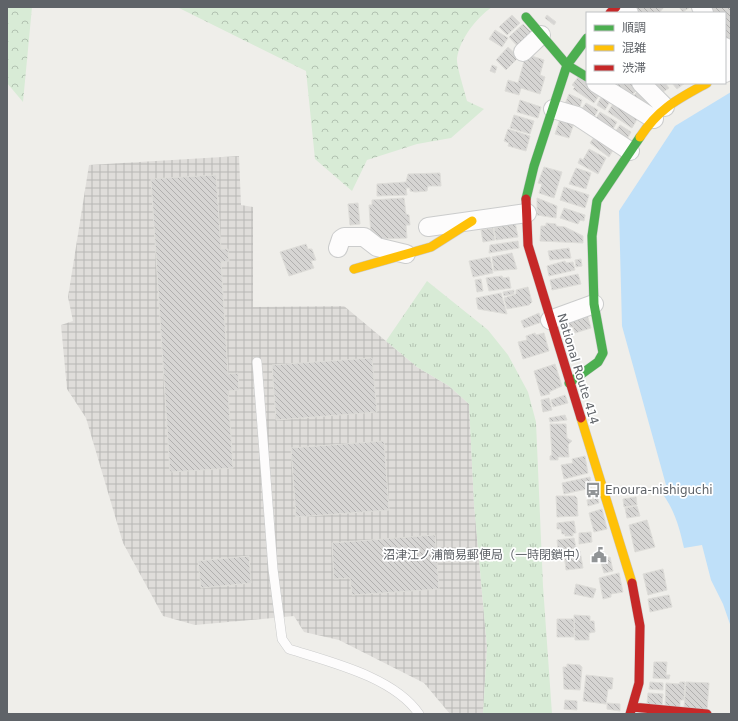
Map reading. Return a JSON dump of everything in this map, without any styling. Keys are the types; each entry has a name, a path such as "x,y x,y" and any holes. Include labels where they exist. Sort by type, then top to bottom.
{"main road":[{"path":"526,17 567,65 586,76"},
{"name":"National Route 414","path":"586,42 567,65 534,166 526,200 528,245 569,383 635,593 640,626 639,683 631,711"},
{"path":"569,383 598,362 603,353 594,304 592,236 597,201 630,151 659,113 697,85"},
{"path":"354,269 431,247 472,221"},
{"path":"631,711 707,714"}],"street":[{"path":"523,52 541,34"},
{"path":"598,84 659,113"},
{"path":"642,84 659,113"},
{"path":"553,109 577,116 630,151"},
{"path":"428,227 526,213"},
{"path":"338,248 341,239 344,237 364,237 377,247 406,254"},
{"path":"550,320 594,304"}],"lane":[{"path":"257,362 273,568 282,639 289,649 360,674 394,689 414,706 419,714"}],"shaded area":[{"path":"239,156 241,205 253,207 253,307 344,306 417,367 449,386 469,404 474,504 487,647 483,714 450,714 424,683 339,640 304,632 294,616 195,625 163,616 123,543 86,418 67,389 61,325 73,321 68,297 89,165"}],"green space":[{"path":"7,7 32,7 23,102 7,83"},
{"path":"177,7 492,7 480,17 465,36 457,58 459,72 467,101 484,109 451,138 417,144 367,160 352,191 315,159 306,71"},
{"path":"427,281 488,330 508,355 528,392 536,422 543,586 552,714 483,714 487,647 474,504 469,404 449,386 417,367 386,341"}],"water":[{"path":"731,92 731,627 723,604 711,580 702,545 684,548 675,516 663,494 657,487 666,485 622,326 619,211 675,126"}],"building":[{"path":"632,7 664,7 660,12 633,12"},
{"path":"679,7 690,7 683,12"},
{"path":"708,7 731,7 731,46 726,37 726,12 711,12"},
{"path":"512,15 520,23 507,35 499,27"},
{"path":"547,15 556,22 554,25 545,18"},
{"path":"523,24 533,34 521,50 509,37"},
{"path":"495,30 508,38 502,47 489,39"},
{"path":"508,47 519,57 506,70 496,60"},
{"path":"526,54 544,60 540,75 545,77 540,94 521,88 519,95 505,91 508,80 518,83"},
{"path":"492,65 497,67 495,73 490,71"},
{"path":"579,76 586,81 586,84 591,84 602,91 594,103 573,89 575,87 572,85"},
{"path":"618,84 636,84 639,88 629,98 614,89"},
{"path":"651,84 666,84 669,88 663,92 662,90 657,94"},
{"path":"673,84 684,84 677,89"},
{"path":"640,89 649,98 640,107 631,98"},
{"path":"604,91 613,96 605,110 597,105"},
{"path":"569,94 582,100 578,113 563,109"},
{"path":"616,99 639,116 632,128 608,112"},
{"path":"520,100 541,107 538,118 517,112"},
{"path":"586,103 598,110 592,121 579,113"},
{"path":"600,112 617,122 610,134 593,123"},
{"path":"514,115 534,121 530,134 510,128"},
{"path":"561,116 575,120 569,138 555,134"},
{"path":"620,125 631,132 625,143 613,135"},
{"path":"508,129 530,136 526,151 508,146 509,143 504,141"},
{"path":"597,133 616,145 609,157 590,143"},
{"path":"589,149 606,158 598,174 578,163 580,158 583,160"},
{"path":"544,167 562,172 554,198 539,193 542,184 538,183"},
{"path":"576,168 591,173 586,189 569,184"},
{"path":"440,173 441,186 428,186 427,191 415,192 410,191 410,188 406,188 407,195 377,196 377,184 406,182 408,174"},
{"path":"216,175 221,249 228,249 229,261 221,262 228,374 238,373 239,390 228,391 233,468 170,472 151,179"},
{"path":"564,187 589,195 585,208 560,200"},
{"path":"404,198 406,214 409,215 410,225 406,225 407,238 374,239 371,236 369,205 372,205 372,200"},
{"path":"537,198 557,206 556,218 537,215"},
{"path":"358,203 360,224 350,225 348,204"},
{"path":"564,208 585,215 584,221 580,220 578,224 560,218"},
{"path":"515,222 518,237 496,240 494,228 499,227 499,225"},
{"path":"546,223 565,227 583,236 583,243 540,241 541,226 546,226"},
{"path":"493,228 495,240 483,242 481,230"},
{"path":"518,241 519,248 489,253 490,245"},
{"path":"306,244 308,249 312,249 316,260 311,261 314,268 289,276 280,252"},
{"path":"569,248 571,258 550,260 548,251"},
{"path":"512,253 517,269 494,271 492,257"},
{"path":"490,257 493,273 473,277 469,261"},
{"path":"581,259 582,266 576,267 575,260"},
{"path":"565,261 566,263 573,262 575,270 549,276 547,266"},
{"path":"578,274 581,284 552,290 550,280"},
{"path":"502,276 503,278 509,277 511,288 489,291 486,278"},
{"path":"481,279 483,291 477,292 475,280"},
{"path":"528,287 532,302 529,305 507,309 504,298 516,294 516,290"},
{"path":"514,290 514,294 504,296 503,292"},
{"path":"501,293 507,314 478,309 476,298"},
{"path":"586,311 591,328 575,333 573,327 568,328 564,317"},
{"path":"539,313 542,322 524,328 521,321"},
{"path":"535,333 536,335 544,333 549,351 523,359 518,342 527,340 526,336"},
{"path":"372,358 377,412 276,420 272,365"},
{"path":"555,364 562,386 549,392 550,394 541,396 534,371"},
{"path":"565,395 568,403 553,407 551,400"},
{"path":"549,398 552,410 543,412 541,400"},
{"path":"565,415 567,420 550,422 549,418"},
{"path":"550,424 566,424 567,438 572,441 568,445 569,457 558,457 558,460 550,460 550,456 552,455"},
{"path":"384,441 389,510 296,517 291,448"},
{"path":"585,456 588,473 564,479 561,465 573,463 572,459"},
{"path":"590,477 592,487 587,487 587,489 564,494 562,483"},
{"path":"556,496 575,496 577,498 578,516 557,517"},
{"path":"636,497 637,505 624,507 623,499"},
{"path":"598,498 599,503 588,506 587,500"},
{"path":"637,506 640,516 627,518 625,508"},
{"path":"602,509 607,529 594,532 589,513"},
{"path":"647,520 655,547 635,552 629,525"},
{"path":"574,521 576,533 573,533 573,536 565,536 565,534 562,534 561,529 557,529 557,523"},
{"path":"591,532 592,542 579,544 579,533"},
{"path":"435,535 439,589 352,595 350,578 334,579 332,543"},
{"path":"574,538 576,548 558,550 557,540"},
{"path":"580,551 583,568 566,570 564,553"},
{"path":"249,556 251,583 201,588 198,561"},
{"path":"610,557 613,571 604,573 600,559"},
{"path":"663,569 667,590 648,595 643,574"},
{"path":"619,573 623,592 611,594 611,597 603,599 599,578"},
{"path":"576,584 596,589 593,598 574,594"},
{"path":"669,595 672,607 650,612 648,599"},
{"path":"574,615 590,616 590,621 594,621 595,632 589,633 589,640 575,640"},
{"path":"557,619 574,619 574,637 557,637"},
{"path":"654,662 667,662 666,675 670,675 669,679 653,678"},
{"path":"567,664 580,665 582,667 580,690 564,689 563,667 567,667"},
{"path":"586,675 613,678 612,689 608,689 606,704 583,701"},
{"path":"650,682 663,683 663,690 649,689"},
{"path":"680,682 685,682 684,700 680,700 680,708 665,707 666,683 679,684"},
{"path":"686,682 709,683 707,710 684,708"},
{"path":"648,693 663,694 662,706 647,704"},
{"path":"565,700 577,701 577,710 564,709"},
{"path":"607,703 620,704 620,711 607,709"}],"traffic: fast":[{"path":"526,17 567,65 586,76"},
{"path":"526,199 534,166 567,65 586,39"},
{"path":"569,383 598,362 603,353 594,304 592,236 597,201 640,137"}],"traffic: slow":[{"path":"640,137 662,111 678,99 705,84"},
{"path":"354,269 431,247 472,221"},
{"path":"581,418 632,583"}],"traffic: jam":[{"path":"611,12 616,7"},
{"path":"526,199 528,245 581,418"},
{"path":"630,714 639,683 640,626 632,583"},
{"path":"632,707 707,714"}],"place":[{"name":"Enoura-nishiguchi","path":"593,490"},
{"name":"沼津江ノ浦簡易郵便局（一時閉鎖中）","path":"599,555"}]}
